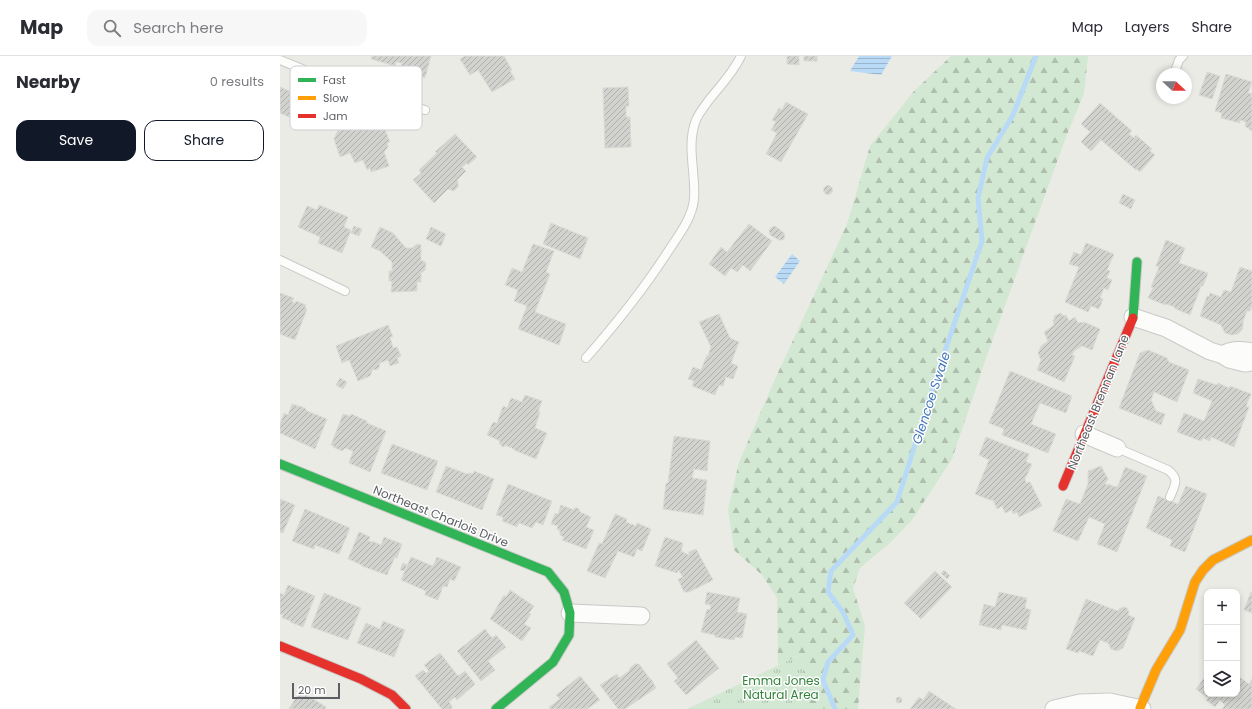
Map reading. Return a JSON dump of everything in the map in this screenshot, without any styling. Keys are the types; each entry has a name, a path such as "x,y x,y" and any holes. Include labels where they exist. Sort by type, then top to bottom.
{"street":[{"name":"Northeast Brennan Lane","path":"1063,486 1133,317 1137,262"},
{"path":"1133,317 1166,328 1229,359 1245,363 1252,362"},
{"path":"1223,355 1227,352 1235,350 1252,352"},
{"path":"1084,434 1117,448"},
{"name":"Northeast Charlois Drive","path":"280,464 548,572 564,592 570,613 569,635 553,662 496,709"},
{"path":"1054,709 1080,703 1110,702 1141,708 1156,670 1180,630 1195,582 1203,570 1213,560 1252,540"},
{"path":"570,613 641,616"},
{"path":"282,652 360,679 392,695 406,709"}],"lane":[{"path":"586,358 641,292 682,231 694,199 691,141 693,130 702,109 735,68 741,56"},
{"path":"1176,68 1179,60 1183,56"},
{"path":"280,60 295,66"},
{"path":"280,260 345,291"},
{"path":"1117,448 1174,474 1176,480 1170,497"}],"green space":[{"path":"951,56 1088,56 1084,94 1066,137 989,350 952,459 912,520 891,542 860,568 853,588 865,626 858,709 804,709 804,653 778,665 777,598 762,575 734,550 728,510 739,462 775,379 847,224 870,146 914,91"},
{"name":"Emma Jones Natural Area","path":"804,653 804,709 687,709 689,708"}],"water":[{"path":"859,56 892,56 881,75 850,71"},
{"path":"792,254 800,261 784,284 775,277"}],"building":[{"path":"372,56 431,56 425,78 422,77 422,66 401,66 402,63 396,62 395,66 371,59"},
{"path":"465,56 504,56 515,79 492,92 478,70 470,75 460,59"},
{"path":"787,56 799,56 799,65 787,64"},
{"path":"804,56 817,56 817,61 804,61"},
{"path":"1207,72 1220,76 1212,99 1199,95"},
{"path":"1226,74 1252,82 1248,93 1252,94 1252,131 1245,126 1246,122 1240,120 1240,123 1221,118 1222,113 1215,111"},
{"path":"280,87 290,91 290,117 280,113"},
{"path":"628,87 629,106 626,106 626,117 630,117 631,147 605,148 603,88"},
{"path":"786,102 808,114 781,162 766,154 777,133 771,130 776,122 772,120 779,108 782,110"},
{"path":"1100,103 1132,131 1129,134 1134,138 1136,135 1152,149 1150,151 1155,155 1140,172 1101,140 1091,151 1081,142 1090,132 1081,124"},
{"path":"338,130 385,130 390,142 387,143 388,147 384,152 389,166 371,172 370,168 367,170 363,160 355,163 350,153 340,157 334,139"},
{"path":"455,134 477,157 468,165 467,163 462,167 466,171 457,180 458,187 454,191 448,189 434,203 413,180 421,173 419,170 437,153 435,152"},
{"path":"828,185 833,190 828,195 823,190"},
{"path":"1123,194 1135,200 1131,209 1119,203"},
{"path":"319,205 348,217 344,227 351,230 342,253 318,243 320,237 298,227 307,206 317,210"},
{"path":"551,223 588,238 580,259 543,244"},
{"path":"749,224 772,241 750,271 743,265 737,272 731,268 725,276 709,264 721,247 727,252"},
{"path":"354,226 362,229 359,236 351,233"},
{"path":"775,226 784,233 785,237 783,240 779,240 770,235 769,230"},
{"path":"380,227 393,233 406,248 412,248 417,244 421,245 421,261 426,263 425,270 421,272 421,282 417,282 417,291 391,292 392,281 389,281 389,271 392,271 392,262 380,251 371,247"},
{"path":"431,227 446,234 441,246 426,239"},
{"path":"1166,240 1185,248 1179,263 1208,273 1203,286 1201,286 1190,315 1174,308 1175,307 1165,305 1148,298 1153,288 1151,287 1159,267 1156,266"},
{"path":"1086,243 1114,254 1107,270 1110,271 1107,278 1112,280 1108,290 1104,288 1100,298 1103,299 1099,309 1091,306 1088,312 1065,302 1079,267 1069,264 1074,252 1081,255"},
{"path":"533,244 554,251 546,272 550,274 535,312 566,324 559,345 518,329 527,306 514,301 518,290 505,285 512,268 522,272"},
{"path":"1240,267 1252,271 1252,306 1250,311 1247,311 1243,321 1242,330 1238,334 1231,335 1225,333 1221,325 1200,316 1207,296 1209,297 1210,293 1221,297 1224,290 1231,292"},
{"path":"280,293 294,298 292,302 295,303 296,301 306,305 305,308 307,309 295,340 280,334"},
{"path":"1061,313 1063,316 1066,315 1069,321 1075,317 1078,323 1084,322 1100,329 1092,350 1082,346 1074,351 1072,355 1075,356 1064,382 1037,370 1041,360 1038,353 1041,346 1048,341 1044,332 1054,325 1054,316"},
{"path":"719,314 730,338 739,342 731,363 738,366 733,379 726,377 723,386 719,385 715,395 692,386 694,381 688,379 693,367 701,370 711,347 699,322"},
{"path":"388,325 393,337 390,337 393,348 397,347 401,356 397,358 399,363 390,366 388,360 380,363 379,368 376,370 373,369 370,376 358,381 349,360 342,363 336,346"},
{"path":"1148,350 1167,358 1169,362 1189,370 1177,402 1154,392 1151,400 1156,411 1165,414 1161,425 1119,408 1140,353"},
{"path":"1010,371 1072,396 1066,413 1040,403 1031,424 1056,434 1048,453 1002,435 1004,429 989,423"},
{"path":"340,378 347,382 343,389 336,385"},
{"path":"1198,379 1217,385 1218,383 1229,388 1230,386 1251,394 1246,406 1249,407 1234,447 1211,437 1210,441 1203,438 1201,441 1177,432 1184,413 1204,421 1212,401 1193,393"},
{"path":"525,395 542,401 535,428 547,433 536,459 505,445 504,447 501,446 502,445 499,444 500,441 487,435 493,422 497,423 503,406 507,408 511,398 522,402"},
{"path":"292,404 305,408 307,411 327,419 315,449 280,433 280,424 284,413 288,415"},
{"path":"343,414 350,416 351,414 386,431 370,472 349,463 353,451 345,448 342,451 331,445"},
{"path":"674,436 710,441 707,471 694,469 692,478 707,480 703,515 663,509"},
{"path":"986,437 1029,454 1026,462 1032,464 1025,478 1026,483 1030,482 1042,506 1019,517 1017,512 1013,514 1012,510 1005,513 1002,506 997,509 993,500 975,494 989,460 979,455"},
{"path":"392,444 438,461 427,490 381,473"},
{"path":"446,466 467,474 473,474 474,471 494,479 482,510 436,492"},
{"path":"1101,466 1108,479 1105,484 1115,487 1118,486 1125,467 1147,476 1117,552 1097,544 1105,524 1089,517 1078,541 1053,531 1066,499 1080,504 1088,484 1088,471"},
{"path":"508,484 552,501 543,525 536,522 532,528 519,523 517,527 502,521 503,517 496,515"},
{"path":"1186,486 1207,494 1185,552 1170,546 1172,540 1146,528 1158,496 1178,504"},
{"path":"280,499 295,505 283,533 280,532"},
{"path":"561,505 574,510 574,508 577,508 580,512 591,517 586,527 594,530 586,549 562,540 564,537 560,535 560,531 557,529 558,526 551,524 555,513 558,514"},
{"path":"305,509 350,528 339,554 315,545 314,549 292,541"},
{"path":"615,514 627,519 626,522 636,526 637,523 651,529 642,551 637,549 634,557 618,551 605,578 587,571 599,543 602,544"},
{"path":"359,532 370,537 368,541 381,545 384,537 402,544 397,558 395,557 387,575 348,559"},
{"path":"665,537 683,543 681,551 689,555 689,552 696,549 713,580 689,592 684,592 678,579 683,577 678,570 677,573 655,566"},
{"path":"411,557 433,566 437,557 461,567 454,581 450,579 447,587 443,586 438,600 425,595 426,591 401,580"},
{"path":"403,563 407,565 404,571 400,570"},
{"path":"944,570 950,576 947,579 941,573"},
{"path":"935,571 952,587 921,619 904,603"},
{"path":"288,585 315,596 303,627 282,618 283,615 280,614 280,593 284,595"},
{"path":"510,590 534,606 529,613 531,614 524,624 531,628 522,641 490,619 504,595 506,597"},
{"path":"707,592 740,598 737,612 747,614 742,638 735,637 734,640 715,637 715,635 701,632 707,609 710,610 711,605 705,604"},
{"path":"999,592 1027,598 1025,608 1031,610 1026,630 1002,625 1001,630 979,625 984,604 995,607"},
{"path":"1252,592 1252,613 1244,610"},
{"path":"324,593 361,608 348,640 311,627"},
{"path":"1086,599 1118,611 1123,607 1127,608 1129,612 1128,615 1135,618 1123,648 1117,651 1111,649 1108,643 1100,640 1093,656 1079,651 1078,653 1066,649"},
{"path":"383,621 405,630 394,657 357,643 366,623 380,629"},
{"path":"485,629 492,638 496,635 506,647 488,661 495,670 481,681 457,651"},
{"path":"696,640 719,668 686,695 674,681 678,678 667,664"},
{"path":"440,653 458,676 465,671 475,684 457,700 455,697 449,702 452,706 451,709 442,709 415,676 423,670 426,673 429,671 424,665"},
{"path":"635,664 639,664 656,688 625,709 618,709 600,685 617,674 619,678 629,671"},
{"path":"580,676 600,700 587,709 550,709 549,707 560,699 556,695"},
{"path":"1240,677 1249,684 1252,679 1252,709 1222,709 1225,705 1220,700 1215,707 1206,700 1208,698 1207,697 1240,697"},
{"path":"1204,678 1204,695 1196,689"},
{"path":"300,691 326,707 325,709 289,709"},
{"path":"929,691 956,709 910,709 919,697 923,700"},
{"path":"899,697 902,700 899,703 896,700"}],"waterway":[{"name":"Glencoe Swale","path":"835,709 823,680 828,662 853,635 843,612 828,592 831,571 897,502 936,378 982,241 978,198 987,158 1013,115 1036,56"}],"traffic: fast":[{"path":"1133,318 1137,262"},
{"path":"280,464 548,572 564,592 570,613 569,635 553,662 496,709"}],"traffic: slow":[{"path":"1140,708 1156,670 1180,630 1195,582 1203,570 1213,560 1252,540"}],"traffic: jam":[{"path":"1063,486 1133,318"},
{"path":"280,646 361,679 392,695 406,709"}]}
